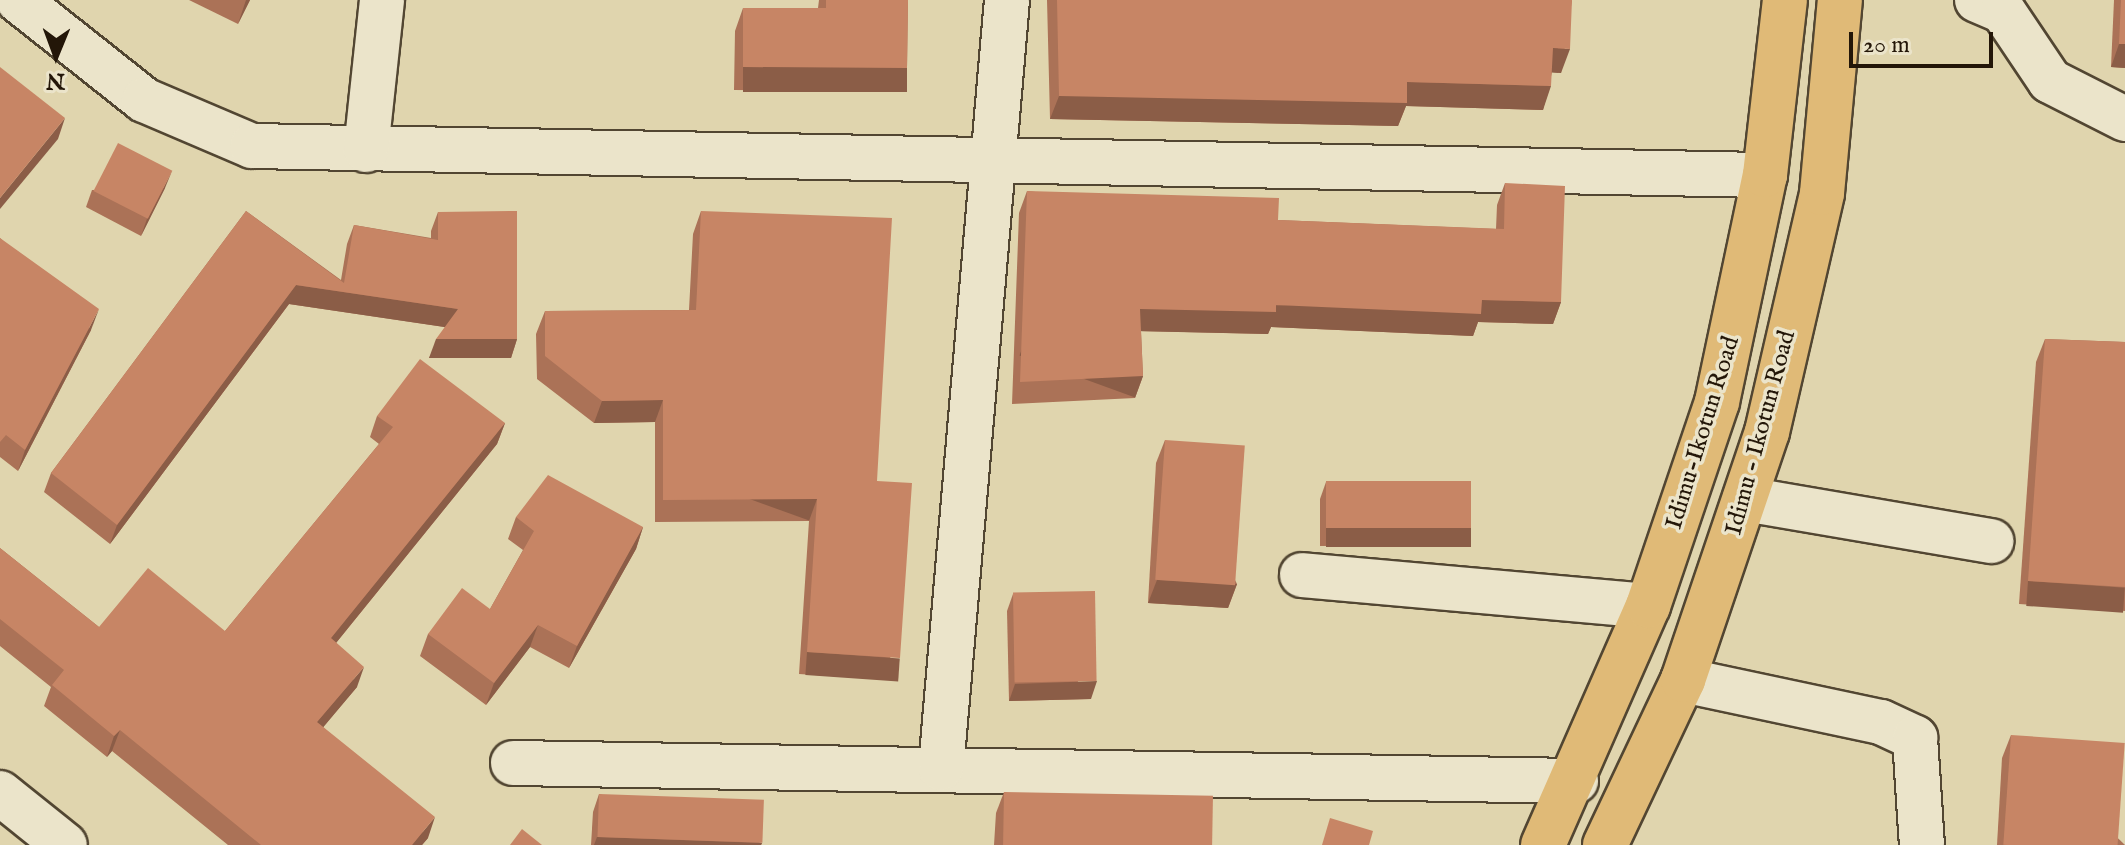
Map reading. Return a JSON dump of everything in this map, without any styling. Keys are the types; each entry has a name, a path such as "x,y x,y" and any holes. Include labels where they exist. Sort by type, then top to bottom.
{"main road":[{"name":"Idimu-Ikotun Road","path":"1543,845 1576,781 1648,606 1717,402 1765,175 1785,0"},
{"name":"Idimu - Ikotun Road","path":"1605,845 1683,680 1745,499 1822,193 1840,0"}],"street":[{"path":"18,0 144,100 252,146 993,157 1765,175"},
{"path":"366,150 382,0"},
{"path":"941,768 1007,0"},
{"path":"1977,0 2003,11 2050,81 2125,119"},
{"path":"1745,499 1991,541"},
{"path":"1302,575 1648,606"},
{"path":"1683,680 1881,722 1915,738 1922,845"},
{"path":"513,763 1576,781"},
{"path":"0,793 65,845"}],"building":[{"path":"826,0 908,0 907,68 743,67 743,8 826,8"},
{"path":"1057,0 1572,0 1570,49 1553,48 1551,86 1407,82 1407,103 1059,96"},
{"path":"2121,0 2125,0 2125,44 2119,44"},
{"path":"0,67 65,118 0,198"},
{"path":"118,143 172,171 148,219 93,191"},
{"path":"1505,183 1565,186 1561,302 1482,300 1481,314 1276,305 1276,312 1140,309 1143,376 1020,382 1027,191 1279,198 1278,220 1504,229"},
{"path":"246,211 344,283 354,225 438,240 438,212 517,211 517,339 436,339 458,309 296,285 117,525 51,473"},
{"path":"701,211 892,218 877,481 912,483 900,658 807,652 817,499 663,500 663,400 602,401 545,356 545,311 696,310"},
{"path":"0,238 99,309 25,450 6,435 0,442"},
{"path":"2045,339 2125,342 2125,587 2028,581"},
{"path":"420,359 505,423 331,638 364,667 317,722 435,817 412,845 261,845 120,730 114,736 52,685 64,670 0,619 0,548 99,627 148,568 225,631 393,427 377,416"},
{"path":"1165,440 1245,446 1235,585 1155,580"},
{"path":"548,475 643,527 577,646 538,625 494,683 428,634 462,588 490,609 534,531 516,517"},
{"path":"1326,481 1471,481 1471,528 1326,528"},
{"path":"1095,591 1097,681 1015,682 1013,592"},
{"path":"2011,735 2125,743 2118,845 2003,845"},
{"path":"1004,792 1213,796 1212,845 1003,845"},
{"path":"599,794 764,800 762,843 597,837"},
{"path":"1330,818 1373,831 1369,845 1322,845"},
{"path":"522,829 542,845 510,845"}]}
